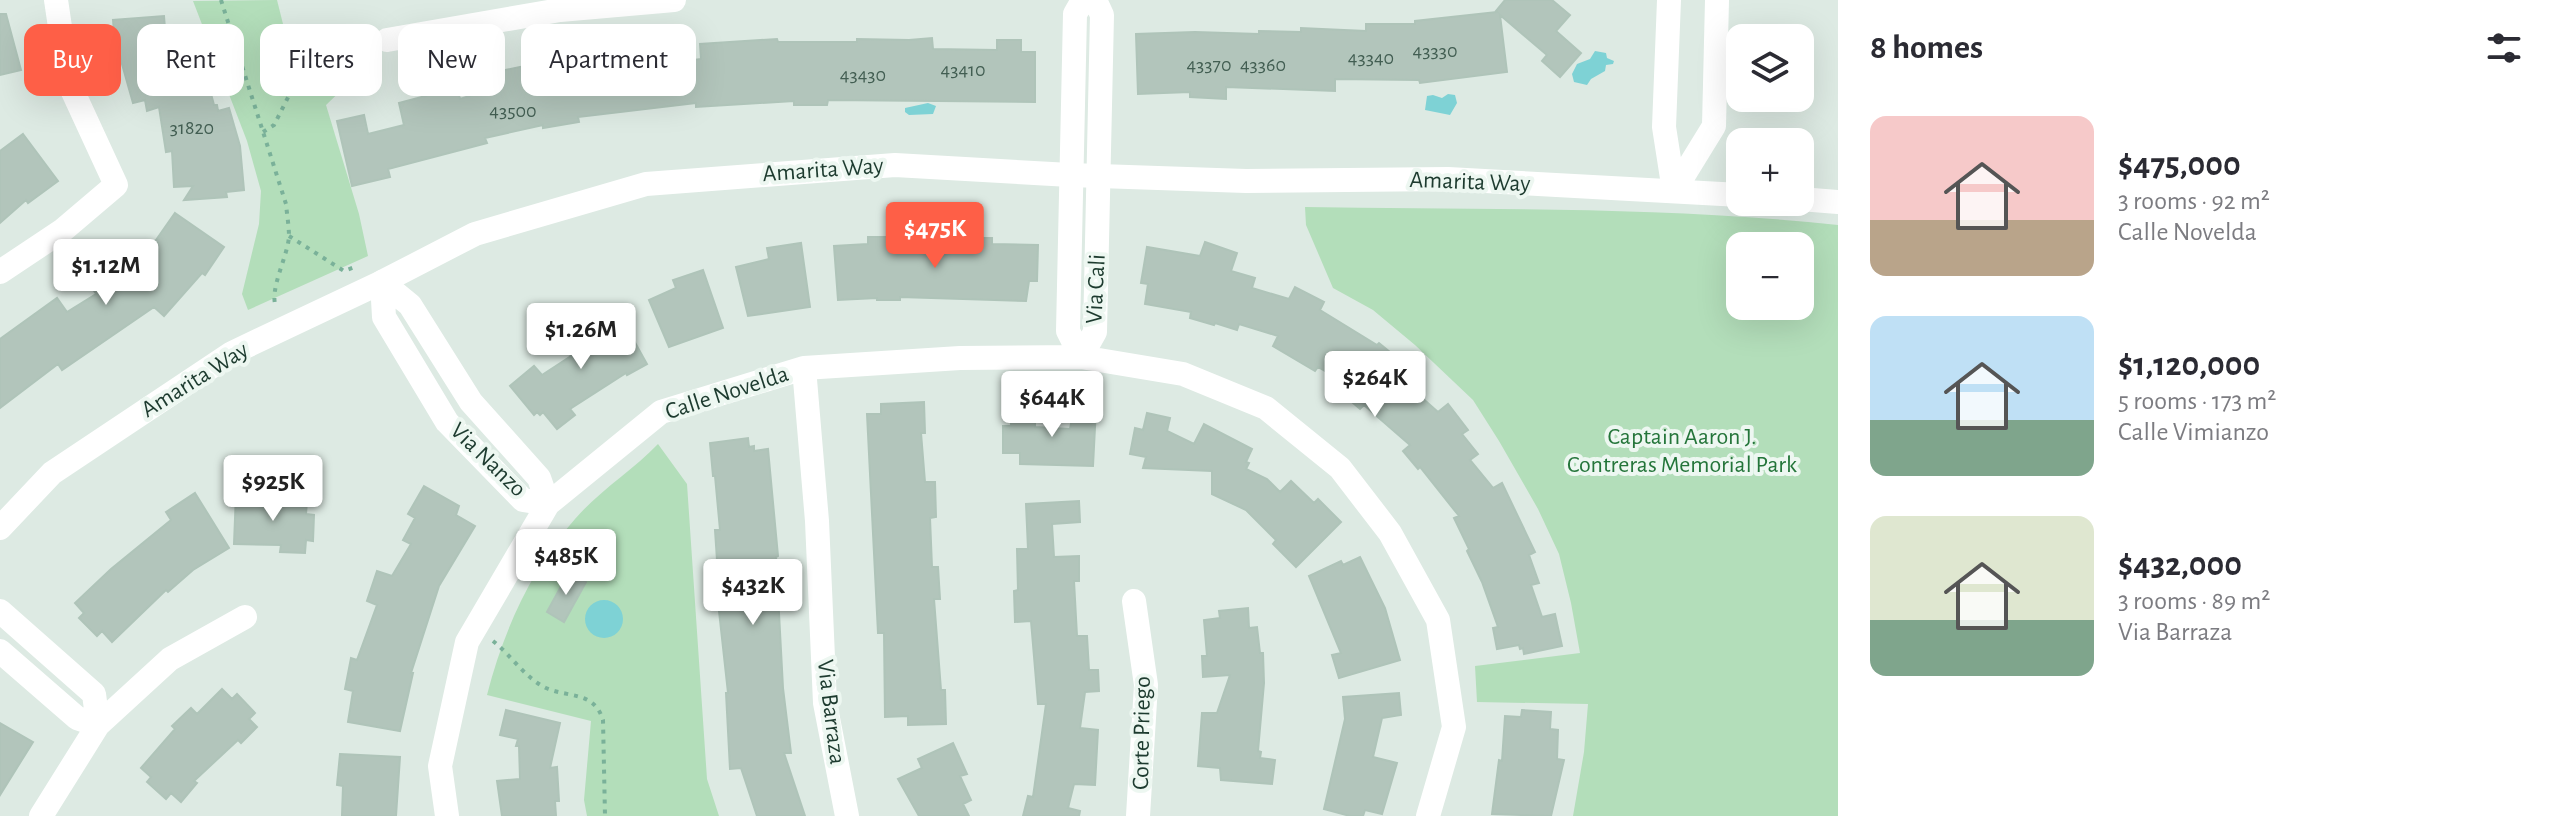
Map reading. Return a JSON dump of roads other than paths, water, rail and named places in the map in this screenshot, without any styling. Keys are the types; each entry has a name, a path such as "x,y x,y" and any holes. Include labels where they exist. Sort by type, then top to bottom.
{"street":[{"path":"0,272 63,230 116,185 68,81 56,0"},
{"path":"387,40 560,10 674,0"},
{"name":"Via Cali","path":"1081,357 1068,331 1075,14 1083,0"},
{"name":"Via Cali","path":"1081,357 1095,332 1102,15 1095,0"},
{"path":"1669,0 1664,127 1674,191"},
{"path":"1674,191 1714,126 1717,0"},
{"name":"Amarita Way","path":"0,528 52,473 232,353 475,234 646,184 895,165 1246,181 1448,179 1726,194"},
{"path":"1814,200 1838,202"},
{"name":"Via Nanzo","path":"382,282 384,317 447,422 523,500 548,504"},
{"name":"Calle Novelda","path":"447,816 440,766 467,642 548,504 661,412 804,368 960,358 1081,357 1183,374 1266,408 1340,468 1390,533 1438,620 1454,727 1428,816"},
{"name":"Via Barraza","path":"804,368 817,521 825,703 847,816"},
{"name":"Corte Priego","path":"1134,601 1146,685 1145,814"},
{"path":"0,611 94,694 98,725"},
{"path":"41,816 98,725 170,659 245,617"},
{"path":"0,651 77,718 98,725"}],"water":[{"path":"1595,51 1606,53 1607,58 1614,61 1613,64 1606,65 1605,71 1587,85 1574,82 1572,74 1577,64 1590,59"},
{"path":"1448,94 1455,95 1457,103 1450,115 1425,110 1427,96 1442,98"},
{"path":"928,103 936,106 933,114 909,115 905,112 905,108"},
{"path":"604,600 617,606 623,619 617,632 604,638 591,632 585,619 591,606"}],"park label":[{"name":"Captain Aaron J. Contreras Memorial Park","path":"1682,451"}]}
